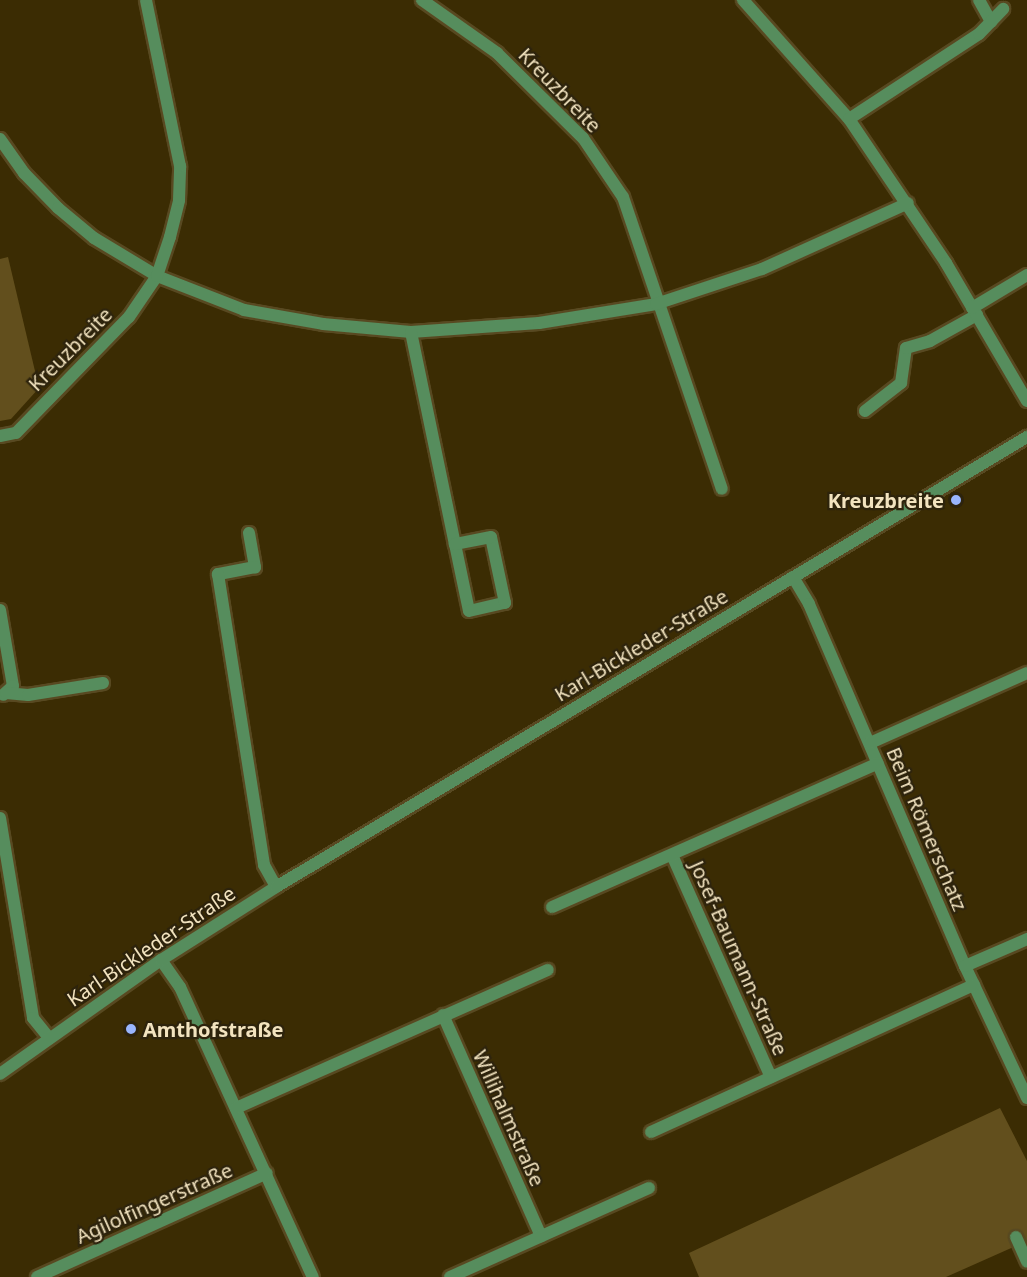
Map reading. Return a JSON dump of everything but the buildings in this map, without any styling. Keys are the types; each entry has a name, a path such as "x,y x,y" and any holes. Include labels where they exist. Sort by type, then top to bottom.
{"street":[{"name":"Kreuzbreite","path":"0,436 15,433 113,333 157,276 179,200 180,166 146,0"},
{"name":"Kreuzbreite","path":"422,0 497,53 583,138 623,197 657,304 722,489"},
{"path":"743,0 849,119 908,203 1027,401"},
{"path":"979,0 991,22"},
{"path":"849,119 979,34 1003,9"},
{"path":"0,139 24,173 58,207 94,238 157,276 244,309 323,324 411,332 539,324 657,304 762,269 908,203"},
{"path":"866,411 901,383 906,348 930,341 1027,275"},
{"path":"411,332 455,544 469,611 505,603 491,537 455,544"},
{"name":"Karl-Bickleder-Straße","path":"0,1074 161,960 276,887 1027,437"},
{"path":"249,533 255,567 218,574 264,865 276,887"},
{"name":"Beim Römerschatz","path":"793,577 870,744 965,966 1027,1097"},
{"path":"0,610 13,686 3,696"},
{"path":"870,744 1027,673"},
{"path":"3,696 28,695 103,683"},
{"name":"Josef-Baumann-Straße","path":"552,907 878,763"},
{"path":"0,818 33,1018 49,1038"},
{"name":"Josef-Baumann-Straße","path":"672,855 771,1077"},
{"path":"965,966 1027,939"},
{"path":"161,960 180,987 313,1277"},
{"path":"237,1108 548,970"},
{"name":"Josef-Baumann-Straße","path":"651,1132 974,986"},
{"name":"Willihalmstraße","path":"443,1016 541,1236"},
{"name":"Agilolfingerstraße","path":"37,1277 58,1273 267,1173"},
{"path":"450,1277 649,1188"},
{"path":"1016,1237 1027,1262"}],"shaded area":[{"path":"8,257 39,388 11,419 0,421 0,259"},
{"path":"1000,1108 1027,1161 1027,1241 946,1277 699,1277 689,1253"}],"place":[{"name":"Kreuzbreite","path":"956,500"},
{"name":"Amthofstraße","path":"131,1029"}]}
